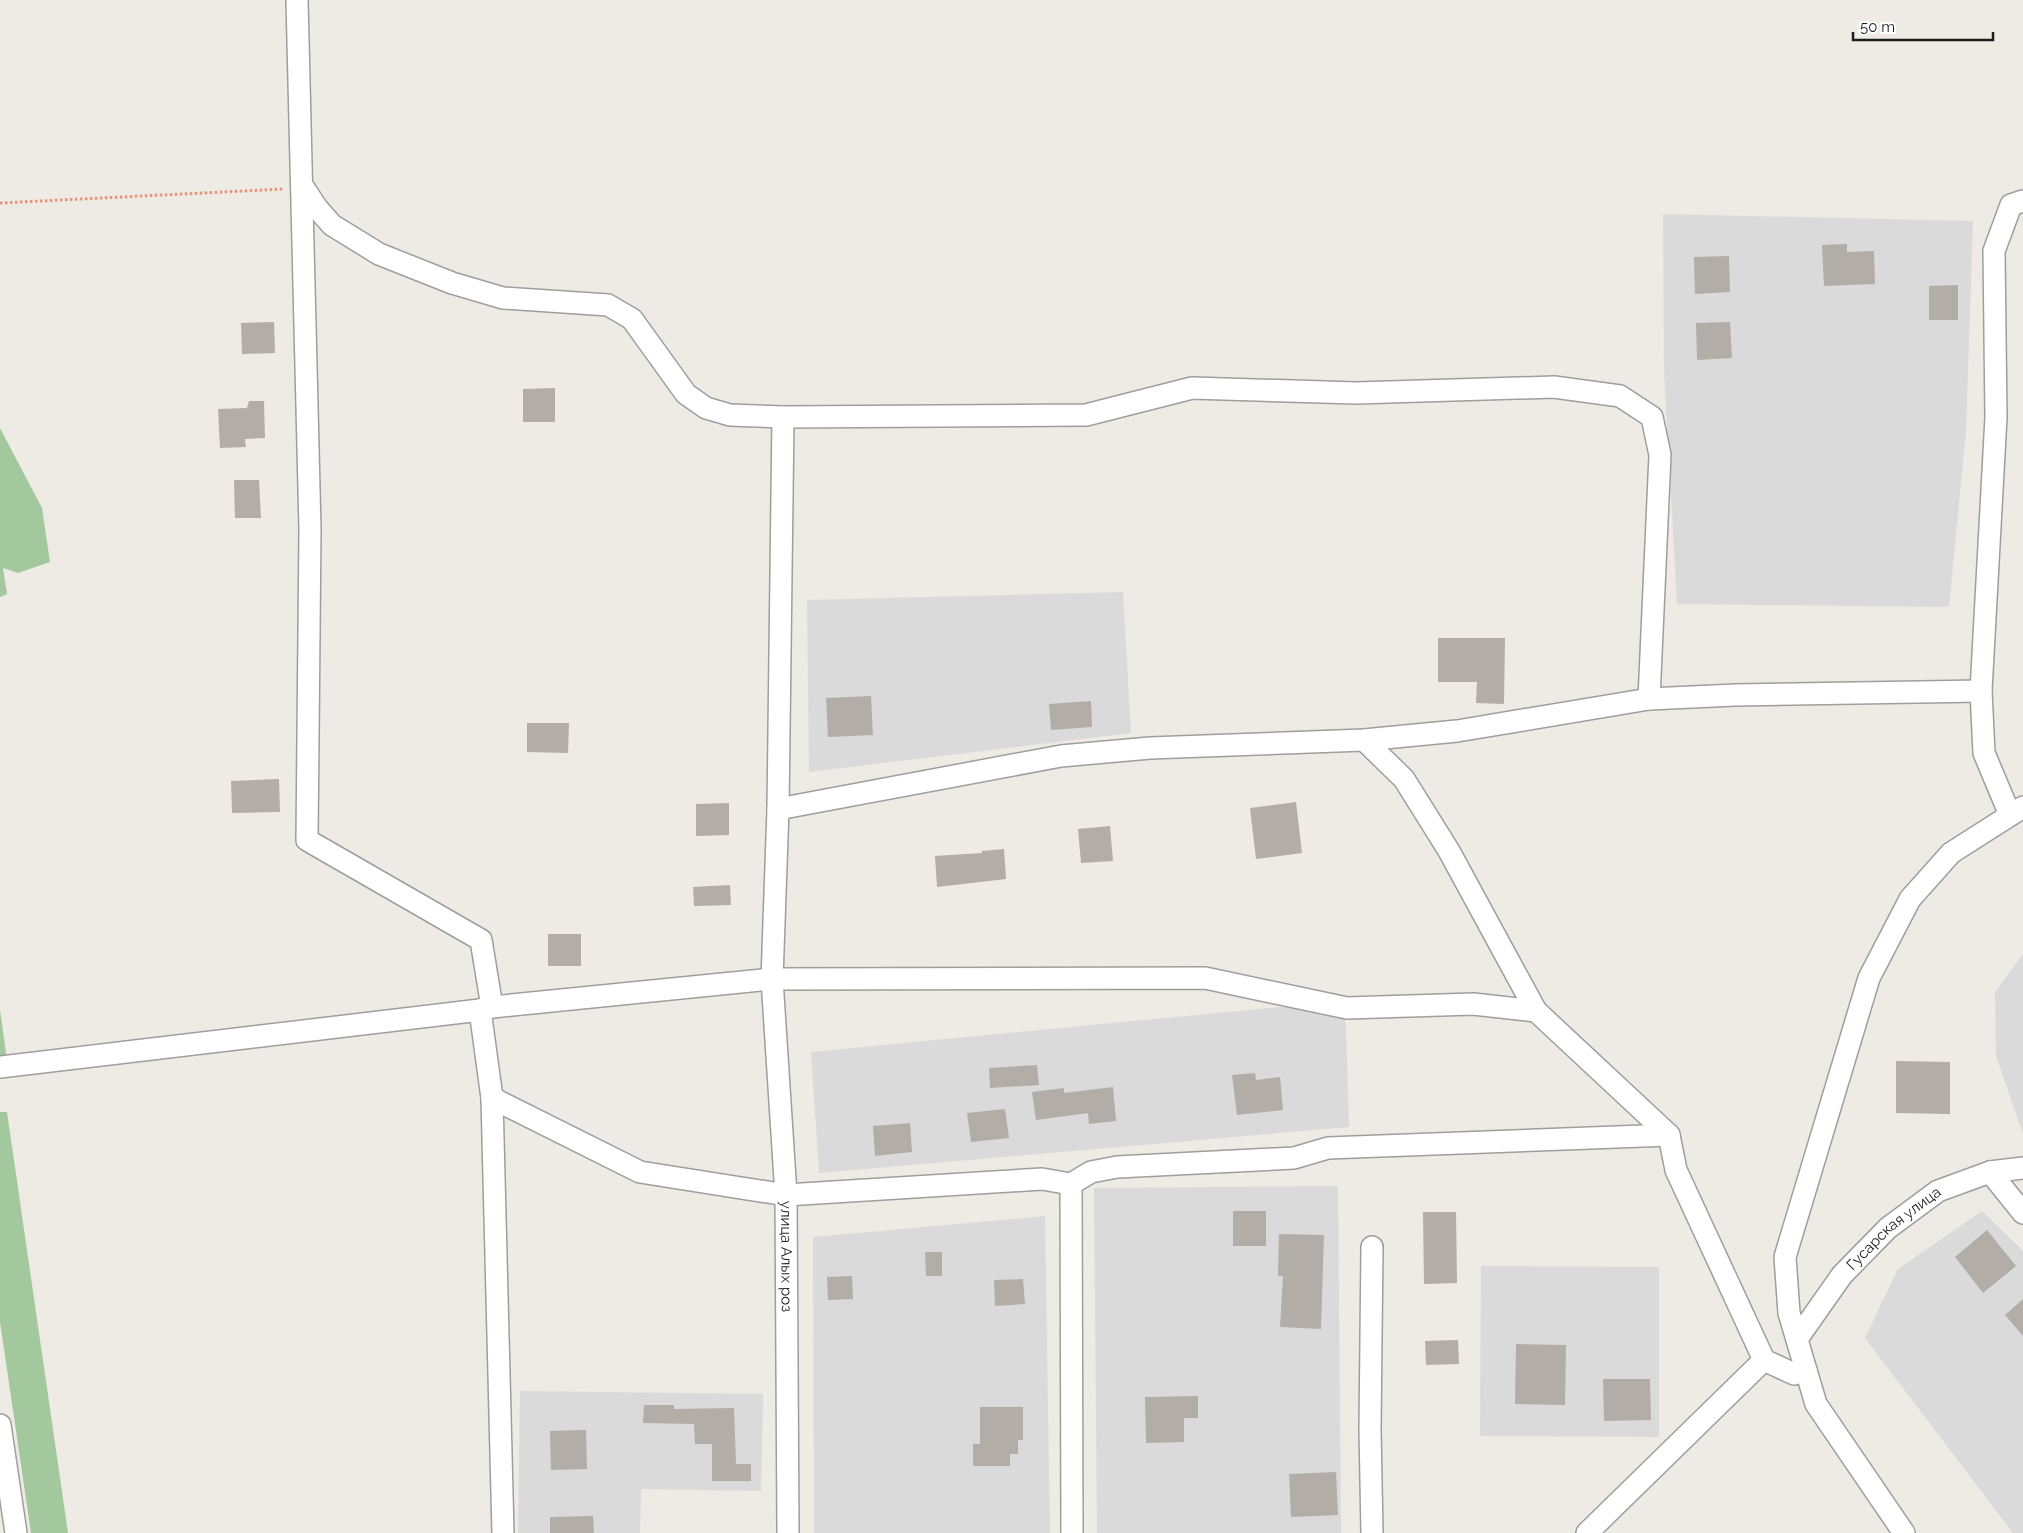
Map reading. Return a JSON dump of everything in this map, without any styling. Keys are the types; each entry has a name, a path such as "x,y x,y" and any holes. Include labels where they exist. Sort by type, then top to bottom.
{"street":[{"path":"297,0 310,529 307,840 481,940 492,1098 503,1533"},
{"path":"302,187 317,208 332,224 379,254 452,283 503,298 608,306 632,319 686,394 706,408 730,415 783,417 1086,415 1192,388 1356,393 1554,387 1620,396 1652,417 1660,455 1649,699"},
{"path":"1904,1533 1816,1404 1789,1313 1785,1257 1869,978 1910,899 1951,853 2017,811 1984,753 1981,691 1996,417 1994,251 2011,205 2023,201"},
{"name":"улица Алых роз","path":"783,417 778,810 772,979 786,1194 788,1533"},
{"path":"778,810 1061,756 1150,748 1364,740 1457,731 1649,699 1745,694 1981,691"},
{"path":"1364,740 1404,779 1449,851 1536,1011 1669,1135 1676,1170 1764,1360 1794,1374 1806,1370"},
{"path":"0,1067 486,1008 772,979 1205,978 1347,1008 1473,1004 1536,1011"},
{"path":"492,1098 640,1172 786,1194 1042,1179 1071,1184 1091,1172 1117,1167 1294,1158 1328,1148 1669,1135"},
{"name":"Гусарская улица","path":"1796,1339 1842,1275 1888,1228 1938,1190 1990,1172 2023,1168"},
{"path":"1990,1172 2023,1212"},
{"path":"1071,1184 1072,1533"},
{"path":"1372,1247 1370,1429 1372,1533"},
{"path":"1588,1533 1764,1360"},
{"path":"0,1425 16,1533"}],"path":[{"path":"0,203 302,187"}],"shaded area":[{"path":"1663,214 1973,221 1966,431 1949,607 1677,604 1664,371"},
{"path":"1123,592 1131,733 809,772 807,600"},
{"path":"2023,954 2023,1134 1996,1056 1995,992"},
{"path":"1342,1001 1346,1028 1349,1127 819,1173 811,1052"},
{"path":"1338,1186 1341,1533 1097,1533 1094,1188"},
{"path":"1982,1211 2023,1251 2023,1533 2013,1533 1865,1338 1898,1269"},
{"path":"1045,1216 1050,1533 814,1533 813,1237"},
{"path":"1481,1266 1659,1267 1659,1437 1480,1436"},
{"path":"520,1391 763,1394 761,1491 641,1489 640,1533 518,1533"}],"green space":[{"path":"0,428 42,508 50,562 18,573 3,568 7,594 0,597"},
{"path":"0,1010 7,1060 0,1061"},
{"path":"0,1112 7,1112 68,1533 31,1533 0,1322"}],"building":[{"path":"1847,244 1847,252 1874,251 1875,284 1824,286 1822,245"},
{"path":"1729,256 1730,292 1695,294 1694,257"},
{"path":"1958,285 1958,320 1929,320 1929,286"},
{"path":"274,322 275,353 242,354 241,323"},
{"path":"1730,322 1732,358 1697,360 1696,323"},
{"path":"555,388 555,422 523,422 523,389"},
{"path":"249,401 264,401 265,438 245,439 246,447 220,448 218,409 247,408"},
{"path":"234,480 259,480 261,518 235,518"},
{"path":"1438,638 1505,638 1504,704 1476,703 1477,682 1438,682"},
{"path":"871,696 873,735 828,737 826,698"},
{"path":"1091,701 1092,727 1051,730 1049,704"},
{"path":"527,723 569,723 568,753 527,752"},
{"path":"279,779 280,812 232,813 231,781"},
{"path":"1296,802 1302,853 1256,859 1250,808"},
{"path":"729,803 729,835 696,836 696,804"},
{"path":"1110,826 1113,861 1081,863 1078,829"},
{"path":"1004,849 1006,879 937,887 935,856 982,853 982,851"},
{"path":"730,885 731,905 694,906 693,887"},
{"path":"548,934 581,934 581,966 548,966"},
{"path":"1896,1061 1950,1062 1950,1114 1896,1113"},
{"path":"1037,1065 1039,1085 990,1088 989,1068"},
{"path":"1255,1073 1256,1080 1280,1077 1283,1110 1237,1115 1232,1075"},
{"path":"1113,1087 1116,1121 1089,1124 1088,1113 1036,1120 1032,1092 1064,1088 1064,1093"},
{"path":"1005,1109 1009,1138 971,1142 967,1113"},
{"path":"910,1123 912,1152 875,1156 873,1126"},
{"path":"1233,1211 1266,1211 1266,1246 1233,1246"},
{"path":"1423,1212 1456,1212 1457,1283 1424,1284"},
{"path":"1987,1230 2016,1266 1983,1293 1955,1257"},
{"path":"1279,1234 1324,1235 1321,1329 1280,1327 1283,1276 1278,1276"},
{"path":"925,1252 942,1252 942,1276 926,1276"},
{"path":"852,1276 853,1299 828,1300 827,1277"},
{"path":"1023,1279 1025,1304 995,1306 994,1280"},
{"path":"2023,1299 2023,1336 2005,1315"},
{"path":"1458,1340 1459,1364 1426,1365 1425,1341"},
{"path":"1516,1344 1566,1345 1565,1405 1515,1404"},
{"path":"1603,1379 1650,1379 1651,1420 1604,1421"},
{"path":"1198,1396 1198,1418 1184,1418 1184,1442 1146,1443 1145,1397"},
{"path":"644,1405 674,1405 674,1409 734,1408 736,1464 751,1464 751,1481 712,1481 712,1444 695,1444 694,1424 643,1423"},
{"path":"980,1407 1023,1407 1023,1440 1018,1440 1018,1454 1010,1454 1010,1466 973,1466 973,1444 980,1444"},
{"path":"586,1430 587,1469 551,1470 550,1431"},
{"path":"1336,1472 1338,1515 1291,1517 1289,1474"},
{"path":"593,1516 594,1533 550,1533 550,1517"}]}
